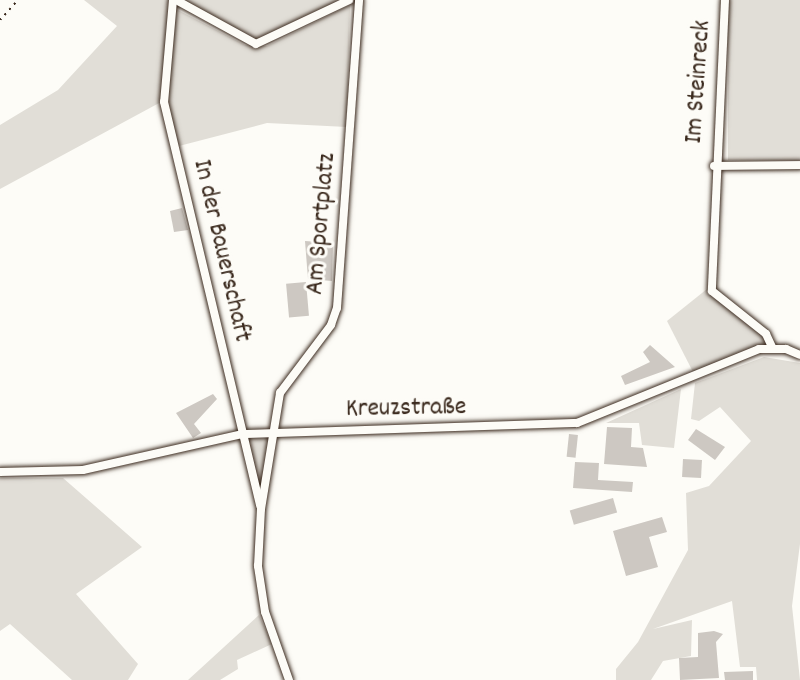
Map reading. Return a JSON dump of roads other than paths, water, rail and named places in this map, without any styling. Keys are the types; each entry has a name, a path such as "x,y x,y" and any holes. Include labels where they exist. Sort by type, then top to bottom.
{"street":[{"path":"175,0 256,44 349,0"},
{"name":"In der Bauerschaft","path":"175,0 164,102 261,509"},
{"name":"Am Sportplatz","path":"272,433 280,393 331,326 337,308 359,0"},
{"name":"Im Steinreck","path":"725,0 714,166 712,291 766,334 772,347"},
{"path":"714,166 800,165"},
{"path":"772,347 800,355"},
{"name":"Kreuzstraße","path":"0,472 83,470 243,434 577,423 772,347"},
{"name":"In der Bauerschaft","path":"272,433 261,509 258,566 265,612 289,680"}]}
